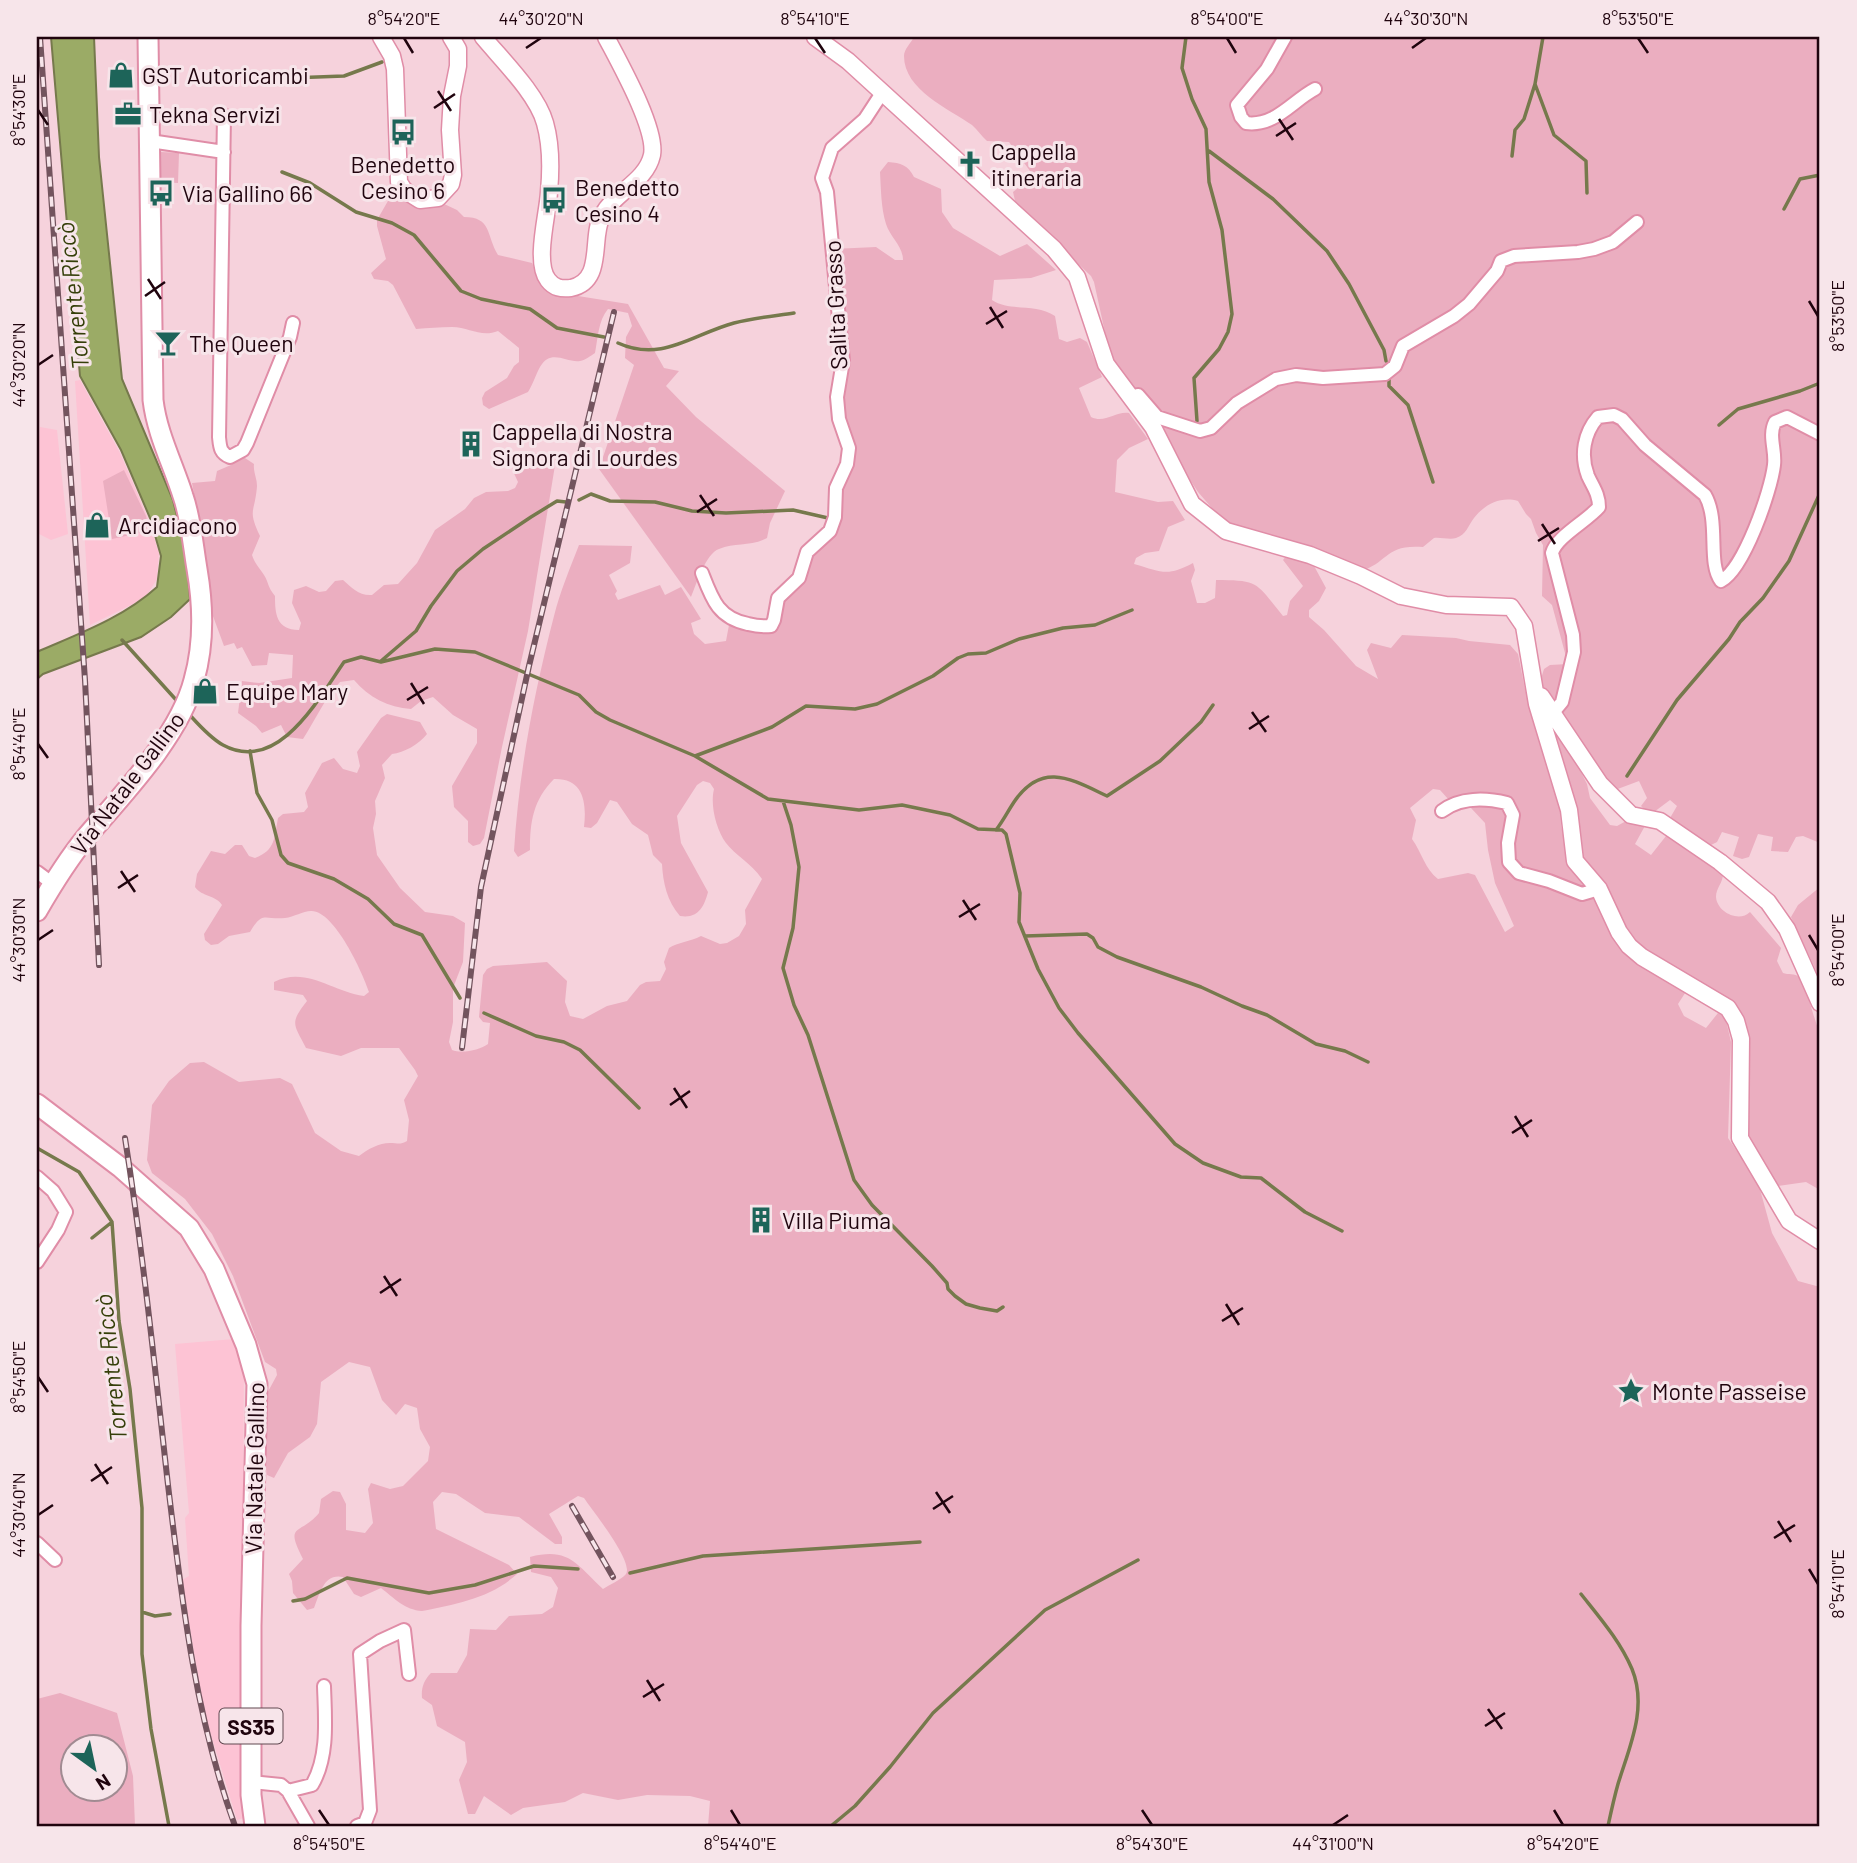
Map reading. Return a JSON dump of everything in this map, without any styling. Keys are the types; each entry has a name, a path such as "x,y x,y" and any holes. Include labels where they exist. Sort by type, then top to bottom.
{"main road":[{"name":"Via Natale Gallino","path":"37,911 86,839 169,732 190,694 199,656 200,592 188,516 159,431 153,400 148,37"},
{"name":"Via Natale Gallino","path":"37,1104 120,1167 189,1228 214,1269 246,1345 257,1384 251,1626 251,1782"},
{"name":"SS35","path":"251,1782 255,1826"}],"street":[{"path":"381,37 392,56 395,69 399,182 411,197 429,201 446,192 453,175 450,130 458,49 451,37"},
{"path":"484,37 530,96 545,121 550,190 541,262 545,278 555,288 565,289 586,281 596,258 595,242 601,216 645,169 652,153 641,107 606,37"},
{"path":"816,37 848,61 1054,249 1077,277 1106,364 1153,427 1192,504 1226,531 1310,555 1401,596 1446,605 1511,607 1524,626 1537,704 1569,810 1575,861 1599,889 1619,932 1629,946 1642,957 1728,1008 1736,1021 1741,1039 1740,1138 1789,1221 1820,1241"},
{"path":"1285,37 1267,69 1237,105 1241,117 1246,123 1261,123 1276,117 1301,96 1315,89"},
{"name":"Salita Grasso","path":"702,573 712,599 731,620 762,627 771,626 778,598 799,578 807,552 830,531 835,517 836,488 847,464 849,448 839,419 837,397 843,361 827,192 822,178 832,148 864,118 882,93"},
{"path":"224,115 219,437 220,448 230,457 237,454 247,443 290,337 293,323"},
{"path":"150,141 224,152"},
{"path":"1121,384 1128,384 1157,418 1206,430 1217,425 1237,402 1276,379 1296,375 1323,378 1385,374 1395,366 1403,346 1454,317 1469,304 1497,271 1501,261 1514,256 1594,249 1613,242 1637,222"},
{"path":"1552,714 1562,702 1574,652 1573,635 1552,553 1562,538 1599,508 1599,498 1585,465 1589,428 1598,417 1614,415 1622,419 1645,445 1705,495 1711,505 1716,565 1721,581 1735,568 1759,521 1770,489 1775,448 1771,435 1775,422 1787,417 1820,434"},
{"path":"1534,682 1552,714 1571,737 1600,784 1631,815 1660,821 1720,862 1768,902 1787,929 1820,1003"},
{"path":"1442,811 1452,803 1471,800 1492,799 1507,803 1513,815 1508,843 1509,862 1520,873 1582,894 1599,889"},
{"path":"37,872 53,884"},
{"path":"37,1177 52,1191 65,1212 58,1230 37,1262"},
{"path":"37,1543 55,1560"},
{"path":"357,1826 365,1823 370,1810 360,1654 404,1630 409,1674"},
{"path":"288,1791 312,1785 320,1771 325,1727 324,1686"},
{"path":"251,1782 281,1786 288,1791 308,1826"}],"shaded area":[{"path":"51,37 94,37 99,157 122,379 173,500 186,552 190,599 171,617 141,637 43,674 37,679 37,652 130,608 157,587 161,556 150,518 121,450 80,376"},
{"path":"914,37 1820,37 1820,843 1803,836 1796,837 1788,852 1771,851 1773,837 1758,834 1749,857 1742,859 1733,856 1739,837 1722,832 1717,842 1711,845 1670,818 1677,806 1670,800 1654,812 1646,811 1641,806 1647,798 1639,781 1615,790 1609,786 1540,682 1544,669 1550,665 1568,664 1552,605 1542,596 1543,545 1531,519 1518,501 1500,500 1488,505 1459,537 1434,538 1423,547 1401,548 1360,571 1224,522 1198,492 1111,360 1091,276 1016,205 1013,192 1024,183 1030,171 1009,142 987,141 972,125 919,89 906,68 904,56"},
{"path":"161,152 179,153 178,183 159,182"},
{"path":"888,162 904,165 914,177 941,189 942,212 953,228 1000,256 1027,244 1056,270 1031,278 994,280 992,300 1007,306 1048,312 1055,316 1059,339 1067,342 1080,338 1087,342 1102,377 1079,388 1091,417 1101,419 1129,413 1148,439 1129,448 1117,460 1115,492 1158,502 1173,501 1185,520 1168,527 1159,551 1145,553 1136,558 1134,564 1170,572 1193,563 1195,570 1191,581 1197,603 1205,603 1215,598 1216,580 1241,581 1262,590 1283,616 1287,615 1290,601 1303,586 1283,560 1287,555 1313,564 1326,588 1319,601 1309,610 1309,617 1356,666 1378,679 1367,650 1371,643 1391,648 1402,635 1510,645 1518,654 1525,689 1560,804 1568,859 1588,884 1611,926 1687,990 1678,1004 1684,1016 1706,1028 1718,1013 1725,1016 1731,1042 1728,1138 1758,1182 1772,1233 1798,1281 1820,1287 1820,1826 708,1826 710,1801 690,1796 647,1795 618,1800 583,1793 565,1802 523,1808 511,1815 484,1796 475,1814 468,1814 459,1780 467,1762 465,1742 437,1726 432,1705 422,1698 426,1678 431,1673 457,1673 467,1655 470,1629 496,1630 509,1616 542,1614 553,1607 558,1588 551,1577 531,1572 530,1557 543,1554 563,1556 578,1565 603,1589 626,1574 627,1568 618,1548 584,1498 578,1496 549,1514 562,1537 562,1544 555,1544 519,1517 485,1513 456,1494 442,1492 433,1502 436,1529 509,1565 517,1574 496,1589 472,1599 448,1606 416,1610 400,1603 381,1588 361,1597 354,1594 343,1577 327,1581 314,1608 307,1610 293,1593 289,1574 303,1559 295,1534 319,1513 321,1499 333,1491 340,1492 346,1504 346,1530 365,1533 373,1523 368,1489 371,1483 390,1489 403,1486 428,1461 430,1447 420,1429 417,1408 405,1404 396,1415 382,1400 370,1367 349,1362 321,1382 317,1424 310,1437 288,1453 274,1478 267,1475 264,1399 277,1375 276,1369 265,1362 233,1276 212,1234 185,1199 152,1173 147,1160 152,1105 169,1081 190,1063 204,1062 239,1082 280,1078 292,1084 315,1133 341,1151 359,1156 378,1145 407,1141 409,1120 404,1100 418,1076 399,1048 361,1048 341,1056 306,1048 295,1024 307,1001 303,995 274,990 274,982 286,978 309,978 364,996 369,992 361,971 338,931 320,913 311,911 285,918 261,918 250,932 229,936 218,944 211,945 205,940 204,934 222,905 195,887 197,874 211,851 225,854 235,845 242,845 249,856 255,858 267,851 275,837 278,818 283,814 304,812 308,807 305,793 322,763 334,758 343,769 357,773 360,766 357,752 381,718 387,714 420,722 427,734 411,747 392,754 382,765 385,778 375,801 373,828 377,855 400,888 425,912 453,916 465,923 463,962 453,988 453,1022 449,1042 452,1050 471,1051 488,1044 490,1023 483,1022 479,1017 483,975 493,966 547,962 567,981 565,1002 570,1016 583,1019 607,1006 627,1001 640,985 646,982 660,981 666,969 664,962 669,948 701,936 720,944 739,936 746,924 745,910 762,879 722,837 715,817 714,789 710,783 703,781 697,785 677,816 681,843 708,892 702,907 691,916 680,916 672,904 666,892 662,864 653,855 648,835 632,824 617,802 610,800 597,823 591,828 584,827 585,809 581,793 577,787 564,780 554,779 541,795 532,821 530,850 518,857 514,851 516,821 528,732 556,607 579,545 632,546 630,563 609,575 617,591 615,594 618,600 660,585 665,595 681,587 701,619 691,623 694,634 705,644 726,641 729,625 770,630 779,603 808,557 829,537 839,492 851,463 841,410 850,354 833,249 876,247 895,260 903,260 901,250 884,218 880,172","holes":["1433,789 1440,790 1449,800 1472,797 1471,808 1485,823 1495,883 1514,926 1505,932 1475,875 1468,873 1438,879 1427,866 1412,839 1416,820 1410,808"]},
{"path":"396,187 407,199 421,208 442,203 457,210 464,217 479,220 487,229 498,255 532,263 543,286 553,294 628,304 664,368 679,371 666,386 696,417 785,491 770,523 767,538 714,552 702,570 691,597 599,469 634,365 625,358 626,337 632,326 628,313 608,309 600,324 595,353 588,358 575,361 549,358 540,367 528,392 489,409 483,405 485,392 507,378 519,362 519,348 498,331 480,333 458,327 416,329 393,285 388,281 374,279 371,273 386,259 377,220"},
{"path":"80,380 120,453 147,516 159,553 157,579 147,595 90,625 75,381"},
{"path":"40,427 57,430 68,534 51,540 37,533"},
{"path":"536,453 557,453 528,631 484,838 480,844 473,846 468,842 468,821 454,807 452,786 477,743 477,729 453,715 433,697 421,701 411,709 403,708 373,697 354,680 340,682 303,739 287,737 281,725 262,733 238,713 242,681 259,683 292,678 293,655 269,653 267,665 252,666 242,647 237,649 234,643 224,646 210,608 209,575 192,483 215,481 217,471 242,456 254,464 257,486 253,515 260,536 252,555 275,596 281,624 299,630 301,623 292,603 294,590 306,586 319,592 326,591 335,581 343,580 359,593 372,595 384,585 398,584 417,563 435,530 465,509 474,498 486,492 515,488 518,482 512,469 522,458"},
{"path":"124,470 146,516 149,531 112,539 103,481"},
{"path":"1546,716 1578,766 1587,784 1590,798 1610,825 1617,826 1628,820 1646,824 1635,844 1651,855 1666,836 1672,836 1723,871 1716,897 1720,907 1735,916 1750,912 1781,948 1777,961 1783,973 1796,975 1802,981 1820,1033 1820,1190 1806,1182 1778,1186 1773,1181 1747,1138 1747,1033 1642,951 1628,935 1581,859"},
{"path":"1820,887 1820,979 1791,917 1798,905"},
{"path":"234,1339 244,1363 241,1800 244,1818 237,1820 204,1712 182,1580 189,1576 185,1518 189,1513 175,1344"},
{"path":"60,1693 117,1713 122,1734 60,1734 60,1804 130,1804 130,1764 135,1826 37,1826 37,1699"}],"waterway":[{"path":"1186,37 1182,68 1206,129 1209,182 1222,230 1232,314 1228,332 1219,349 1194,378 1197,421"},
{"path":"1512,156 1515,130 1524,119 1535,84 1543,37"},
{"path":"290,78 344,76 382,62"},
{"path":"1535,84 1554,135 1586,161 1587,193"},
{"path":"1209,151 1273,199 1327,251 1349,284 1384,350 1386,361"},
{"path":"282,172 310,183 356,212 392,223 414,235 461,291 481,299 530,309 557,328 604,337"},
{"path":"1784,209 1800,179 1820,175"},
{"path":"618,343 649,350 663,348 734,323 794,313"},
{"path":"1389,377 1389,386 1408,405 1433,482"},
{"path":"1719,425 1738,409 1820,383"},
{"path":"1627,776 1677,700 1729,639 1740,622 1763,598 1789,561 1820,493"},
{"path":"579,500 591,494 610,501 655,502 692,511 726,513 793,510 828,518"},
{"path":"381,661 416,631 457,571 483,549 531,517 557,501 566,502"},
{"path":"695,756 772,727 806,706 855,709 877,704 933,676 968,654 986,653 1019,639 1063,628 1095,625 1132,610"},
{"path":"122,640 178,702"},
{"path":"188,713 223,745 243,752 262,750 295,728 344,662 361,657 381,662 435,649 475,652 579,695 596,712 610,720 695,756 768,799 859,810 902,805 950,815 978,829 1002,830 1006,834 1020,893 1019,922 1038,969 1059,1008 1078,1033 1175,1144 1203,1163 1241,1177 1261,1178 1305,1212 1342,1231"},
{"path":"996,830 1014,802 1035,781 1058,777 1107,796 1160,761 1201,722 1213,705"},
{"path":"250,751 257,793 272,820 281,855 288,863 334,879 368,899 394,924 422,935 460,998"},
{"path":"783,801 791,825 799,867 793,928 783,968 794,1005 808,1035 854,1180 872,1205 932,1266 955,1296 966,1304 980,1308 997,1311 1003,1307"},
{"path":"1025,936 1087,934 1098,947 1117,957 1201,987 1267,1015 1316,1044 1345,1051 1368,1062"},
{"path":"484,1013 536,1036 564,1042 580,1050 639,1108"},
{"name":"Torrente Riccò","path":"37,1148 79,1172 112,1222 119,1321 130,1389 142,1508 142,1654 151,1729 169,1826"},
{"path":"92,1238 112,1222"},
{"path":"630,1573 703,1556 920,1542"},
{"path":"831,1826 855,1806 933,1713 1045,1610 1138,1560"},
{"path":"293,1601 305,1599 347,1578 429,1593 475,1585 534,1566 578,1569"},
{"path":"1581,1594 1622,1649 1632,1669 1638,1698 1635,1728 1608,1826"},
{"path":"142,1612 155,1616 170,1614"}],"railway":[{"path":"40,37 85,680 99,965"},
{"path":"462,1048 481,887 529,666 614,312"},
{"path":"125,1138 185,1615 210,1743 235,1826"},
{"path":"572,1506 613,1577"}],"place":[{"name":"GST Autoricambi","path":"121,75"},
{"name":"Tekna Servizi","path":"128,114"},
{"name":"Benedetto Cesino 6","path":"403,132"},
{"name":"Cappella itineraria","path":"970,164"},
{"name":"Via Gallino 66","path":"161,193"},
{"name":"Benedetto Cesino 4","path":"554,200"},
{"name":"The Queen","path":"168,343"},
{"name":"Cappella di Nostra Signora di Lourdes","path":"471,444"},
{"name":"Arcidiacono","path":"97,525"},
{"name":"Equipe Mary","path":"205,691"},
{"name":"Villa Piuma","path":"761,1220"},
{"name":"Monte Passeise","path":"1631,1391"}]}
